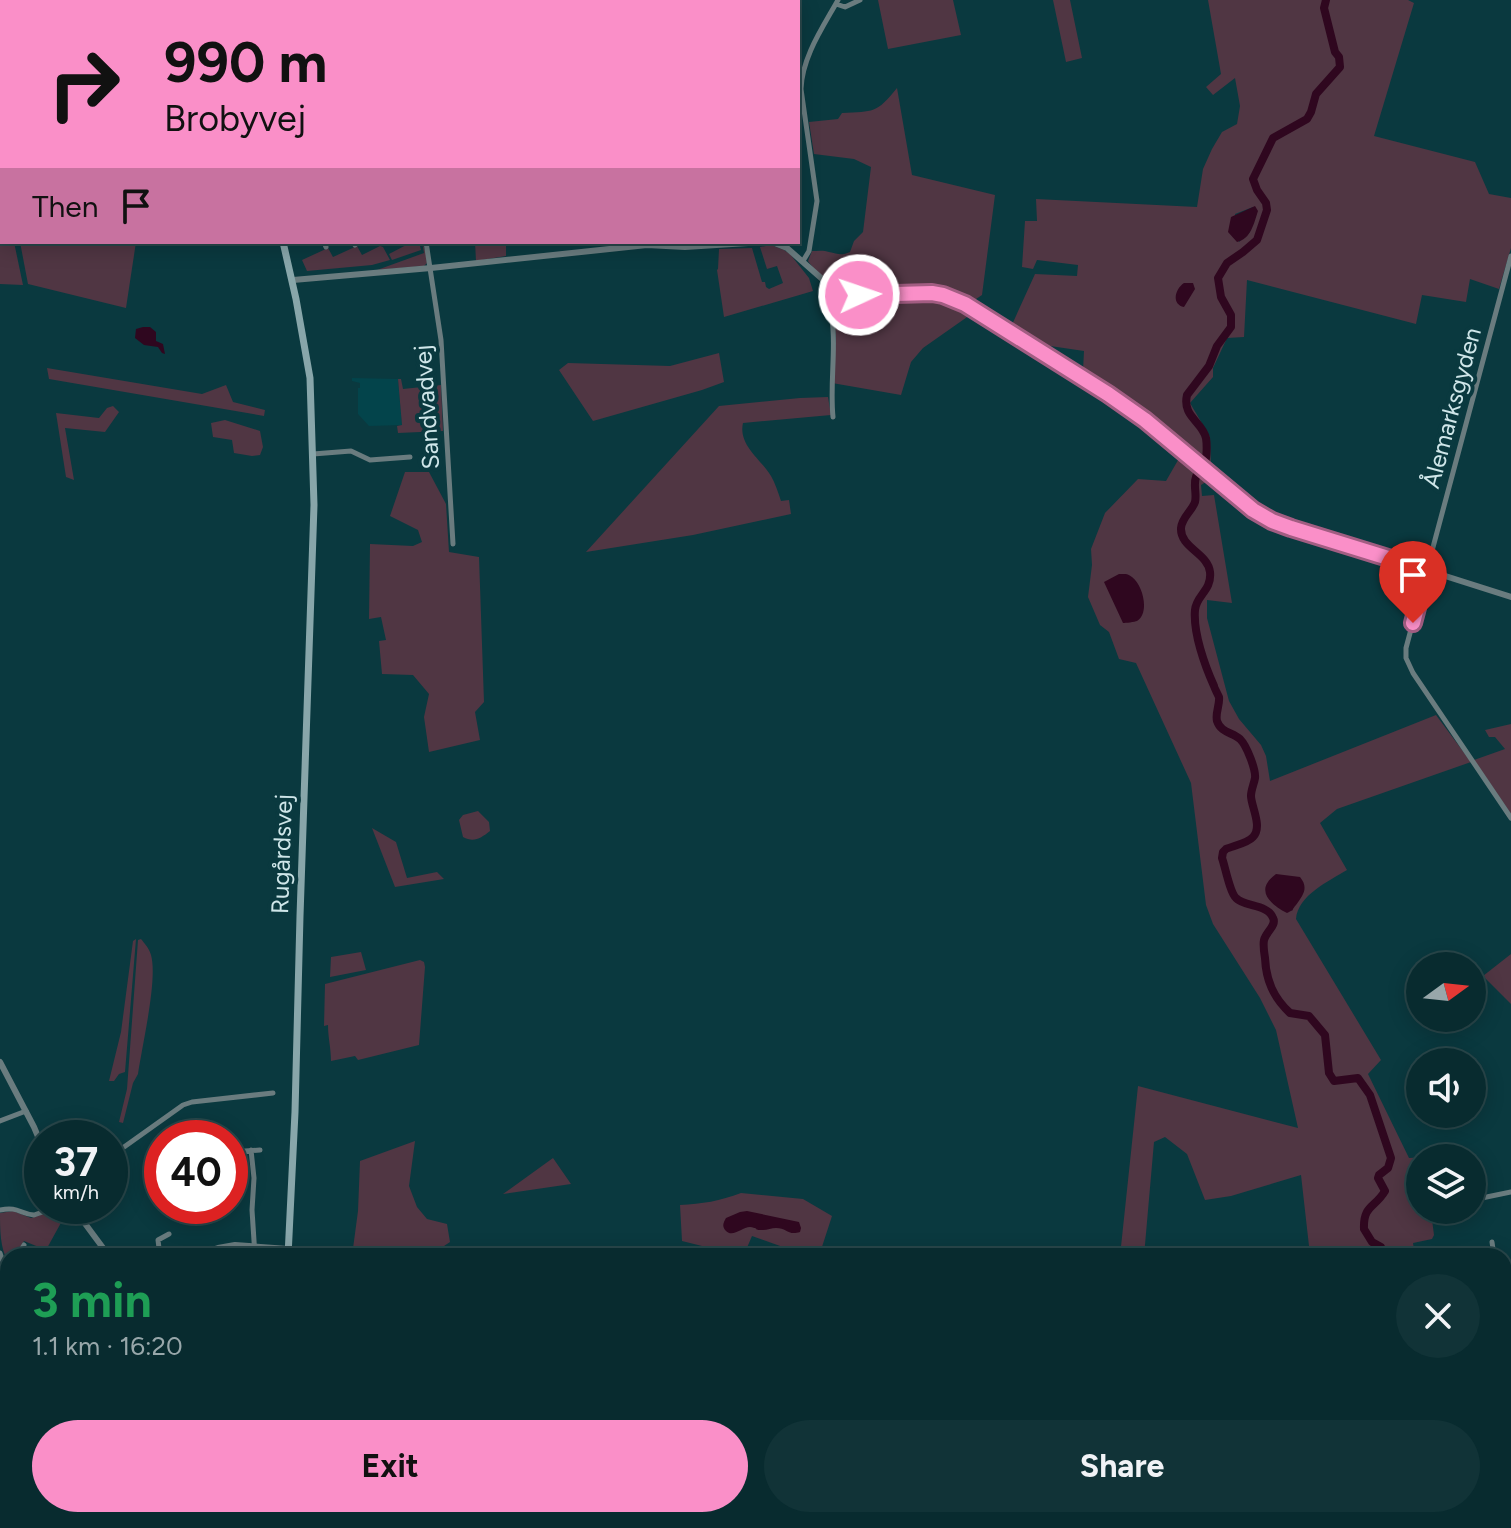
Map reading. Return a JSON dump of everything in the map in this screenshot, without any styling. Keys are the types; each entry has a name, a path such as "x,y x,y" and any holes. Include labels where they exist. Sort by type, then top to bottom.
{"main road":[{"name":"Rugårdsvej","path":"284,244 310,378 314,517 288,1248"}],"street":[{"path":"803,261 809,251 817,201 801,77 837,2 845,7 860,0"},
{"name":"Sandvadvej","path":"426,244 441,340 453,544"},
{"path":"293,280 647,245 694,247 736,244"},
{"path":"777,244 787,248 840,291 859,295 932,293 965,304 1145,420 1239,500 1272,521 1511,597"},
{"name":"Ålemarksgyden","path":"1511,256 1406,648 1408,665 1511,818"},
{"path":"829,285 827,297 833,329 833,417"},
{"path":"313,454 351,451 370,460 410,457"},
{"path":"0,1062 30,1120"},
{"path":"128,1144 183,1105 273,1093"},
{"path":"0,1121 26,1111"},
{"path":"248,1150 260,1150"},
{"path":"251,1150 255,1246"},
{"path":"1486,1197 1511,1192"},
{"path":"0,1210 17,1209 24,1212"},
{"path":"85,1224 103,1248"},
{"path":"159,1248 158,1240 169,1234"},
{"path":"1492,1242 1493,1248"},
{"path":"219,1248 264,1248"}],"shaded area":[{"path":"878,0 953,0 961,35 888,49"},
{"path":"1053,0 1070,0 1082,58 1066,62"},
{"path":"1208,0 1408,0 1414,3 1374,136 1475,162 1489,194 1511,198 1511,248 1499,289 1470,279 1466,302 1422,295 1416,324 1247,280 1244,337 1227,338 1213,368 1213,377 1190,403 1210,437 1211,468 1125,397 1083,371 1084,351 1030,343 1010,329 1035,274 1077,276 1078,265 1037,260 1033,269 1022,267 1025,221 1037,221 1036,199 1197,207 1203,169 1212,149 1222,132 1237,124 1240,106 1235,78 1213,95 1206,87 1221,74","holes":["1253,207 1250,232 1239,242 1235,214"]},
{"path":"897,88 912,175 995,195 982,295 973,301 937,289 919,287 851,289 821,276 808,261 812,251 850,252 854,241 863,232 871,167 854,159 814,154 809,122 838,119 842,113 874,110"},
{"path":"1255,206 1258,211 1251,230 1246,238 1237,242 1228,232 1231,217"},
{"path":"0,244 14,244 23,285 0,284"},
{"path":"20,244 136,244 126,308 28,284"},
{"path":"408,244 420,244 421,250 392,260 389,254"},
{"path":"422,244 427,263 424,266 377,270 424,253"},
{"path":"475,244 506,244 506,256 476,261"},
{"path":"771,245 790,254 809,278 813,291 724,317 717,270 719,249 752,248 762,282 769,289 783,283 777,266 767,269 760,247"},
{"path":"357,246 362,255 383,247 390,260 372,265 307,271 302,260 328,248 333,257"},
{"path":"1184,283 1193,283 1195,289 1184,307 1177,303 1176,296"},
{"path":"830,294 842,298 844,316 874,313 875,299 914,296 935,298 970,315 923,348 911,362 901,395 832,383 836,337"},
{"path":"150,327 156,332 156,341 163,344 165,354 158,347 144,345 135,338 136,329"},
{"path":"719,353 724,382 593,421 559,370 568,363 670,366"},
{"path":"47,368 202,394 226,385 233,402 265,410 264,416 49,379"},
{"path":"352,378 398,379 402,425 369,426 358,414 360,383 352,381"},
{"path":"398,379 401,379 403,389 441,385 443,431 398,433 397,426 402,425"},
{"path":"828,397 831,415 743,423 742,431 747,445 771,476 781,501 789,500 791,514 693,535 586,552 719,406"},
{"path":"113,406 119,412 105,432 65,428 74,480 66,477 56,413 99,418"},
{"path":"225,420 260,431 263,447 260,455 234,453 232,440 213,437 211,423"},
{"path":"1181,455 1209,480 1201,485 1202,496 1214,495 1232,603 1207,600 1207,618 1229,701 1239,719 1261,745 1270,781 1436,715 1471,762 1337,809 1320,823 1347,870 1308,896 1296,919 1381,1060 1368,1074 1406,1152 1406,1224 1433,1224 1432,1239 1413,1243 1414,1248 1290,1248 1309,1246 1301,1175 1231,1196 1205,1200 1187,1154 1165,1137 1154,1142 1145,1248 1121,1248 1138,1086 1298,1128 1276,1030 1260,998 1213,924 1206,905 1191,783 1136,663 1119,659 1109,632 1100,625 1088,597 1091,549 1105,513 1138,479 1166,481"},
{"path":"405,472 429,472 446,504 449,552 479,557 484,702 475,712 480,740 429,752 424,717 429,694 413,675 382,674 379,641 386,640 381,617 369,619 370,544 413,546 422,542 418,530 390,516"},
{"path":"1119,574 1132,577 1142,592 1143,612 1137,621 1123,623 1104,582"},
{"path":"1511,724 1511,814 1474,760 1505,749 1485,730"},
{"path":"478,811 489,822 490,831 477,839 463,837 459,820 463,815"},
{"path":"372,828 396,842 407,878 437,872 444,879 395,887"},
{"path":"1276,874 1300,877 1304,885 1301,898 1287,913 1270,901 1265,891 1269,880"},
{"path":"136,939 125,1072 114,1081 109,1081 121,1032 133,941"},
{"path":"141,939 151,955 151,996 138,1074 124,1120 119,1120 127,1089 138,940"},
{"path":"361,952 366,970 330,977 331,957"},
{"path":"1511,954 1511,1004 1486,979 1486,974"},
{"path":"420,960 425,967 419,1045 358,1060 355,1056 331,1061 328,1025 324,1026 325,984"},
{"path":"415,1141 409,1186 417,1207 427,1219 447,1224 450,1242 441,1248 353,1248 360,1161"},
{"path":"553,1158 571,1184 503,1194"},
{"path":"741,1193 803,1199 832,1216 822,1248 786,1248 752,1236 747,1248 710,1248 682,1241 680,1205"},
{"path":"13,1211 24,1215 24,1224 60,1224 47,1248 24,1241 19,1248 3,1248 0,1213"},
{"path":"747,1211 799,1222 800,1232 750,1227 732,1233 726,1231 723,1226 726,1218"}],"waterway":[{"path":"1326,0 1324,8 1340,67 1316,94 1307,119 1273,138 1253,179 1267,210 1257,240 1227,263 1218,278 1221,297 1231,315 1231,327 1217,346 1209,366 1187,395 1187,409 1204,432 1207,450 1205,462 1195,480 1195,502 1181,528 1185,541 1204,560 1210,572 1209,584 1196,605 1195,619 1200,649 1219,697 1217,721 1221,728 1243,742 1255,774 1251,796 1257,822 1256,833 1248,841 1226,849 1222,858 1236,898 1266,910 1273,918 1274,923 1264,940 1264,949 1269,981 1279,1001 1290,1013 1309,1016 1325,1035 1329,1073 1334,1081 1358,1078 1370,1095 1391,1158 1388,1168 1378,1178 1385,1191 1365,1215 1364,1221 1364,1229 1372,1242 1381,1248"}],"route":[{"path":"859,295 932,293 965,304 1145,420 1239,500 1272,521 1427,570 1413,623"}]}
